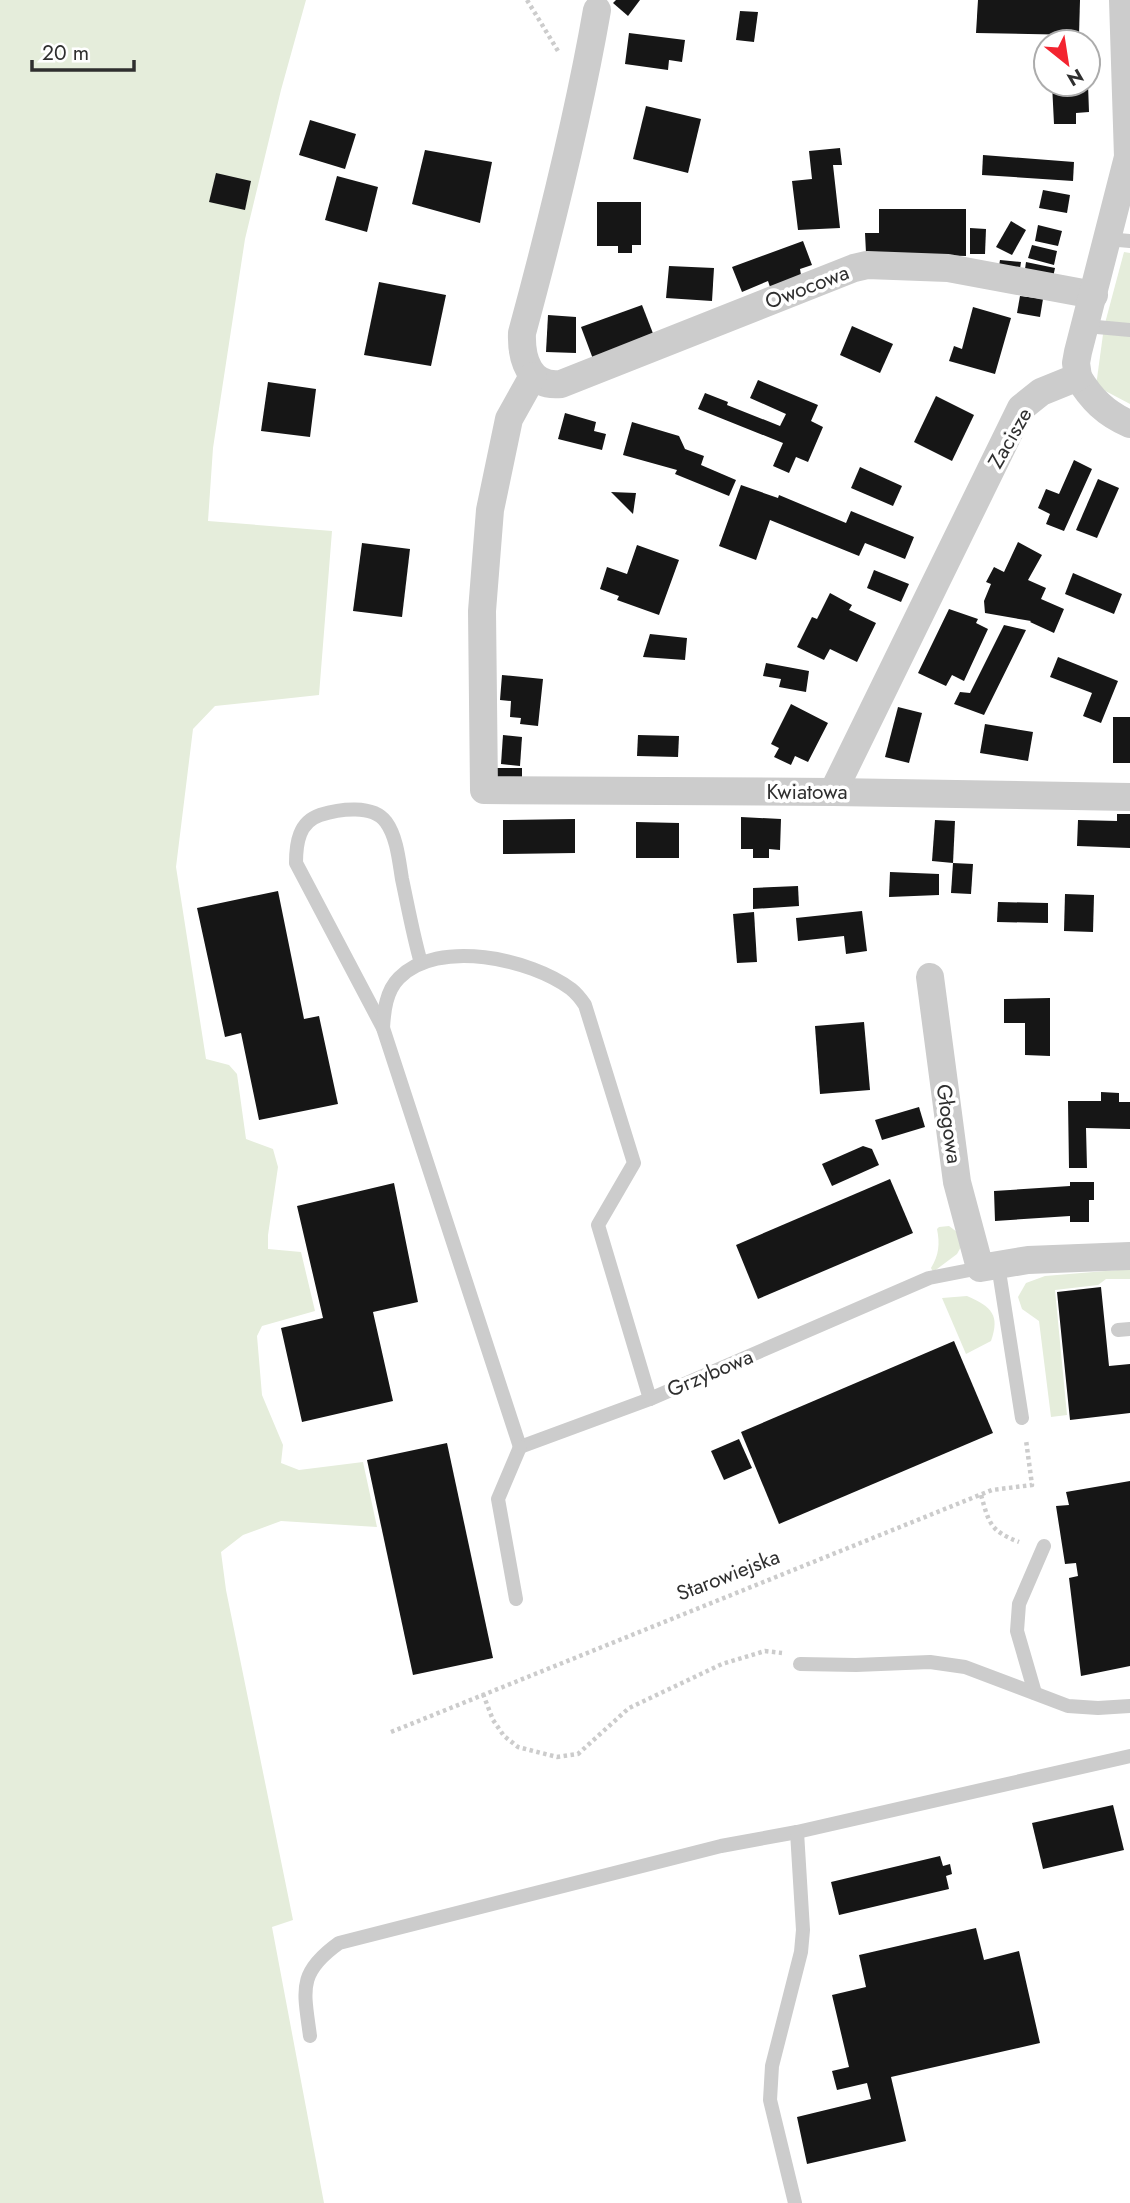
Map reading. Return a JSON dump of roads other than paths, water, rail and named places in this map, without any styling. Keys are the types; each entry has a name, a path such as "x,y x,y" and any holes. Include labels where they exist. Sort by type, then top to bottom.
{"street":[{"path":"1123,0 1128,157 1119,240 1094,295 1076,363 1078,377 1089,395 1102,408 1130,424"},
{"path":"533,376 521,351 522,333 554,218 583,90 597,10"},
{"name":"Owocowa","path":"533,376 547,385 561,384 867,265 948,268 1094,295"},
{"name":"Kwiatowa","path":"533,376 509,419 490,510 482,611 484,790 1130,797"},
{"name":"Zacisze","path":"833,792 1021,408 1041,391 1078,377"},
{"name":"Głogowa","path":"930,977 957,1182 989,1266"},
{"name":"Grzybowa","path":"989,1266 1028,1259 1130,1256"}],"lane":[{"path":"1086,326 1130,330"},
{"path":"383,1028 384,1010 398,978 421,963 399,860 385,820 366,810 326,813 309,819 302,829 296,849 296,863 383,1028 520,1447 498,1499 516,1598"},
{"name":"Grzybowa","path":"421,963 459,956 500,958 546,974 572,989 585,1004 634,1163 598,1225 650,1399 929,1278 989,1266"},
{"path":"989,1266 1024,1425"},
{"path":"520,1447 650,1399"},
{"path":"1035,1693 1017,1631 1019,1604 1044,1546"},
{"path":"800,1664 930,1662 965,1667 1068,1706 1130,1706"},
{"path":"310,2036 304,1992 307,1979 326,1952 339,1942 721,1846 797,1832 1130,1756"},
{"path":"795,2203 771,2100 772,2066 797,1968 803,1930 797,1832"}]}
